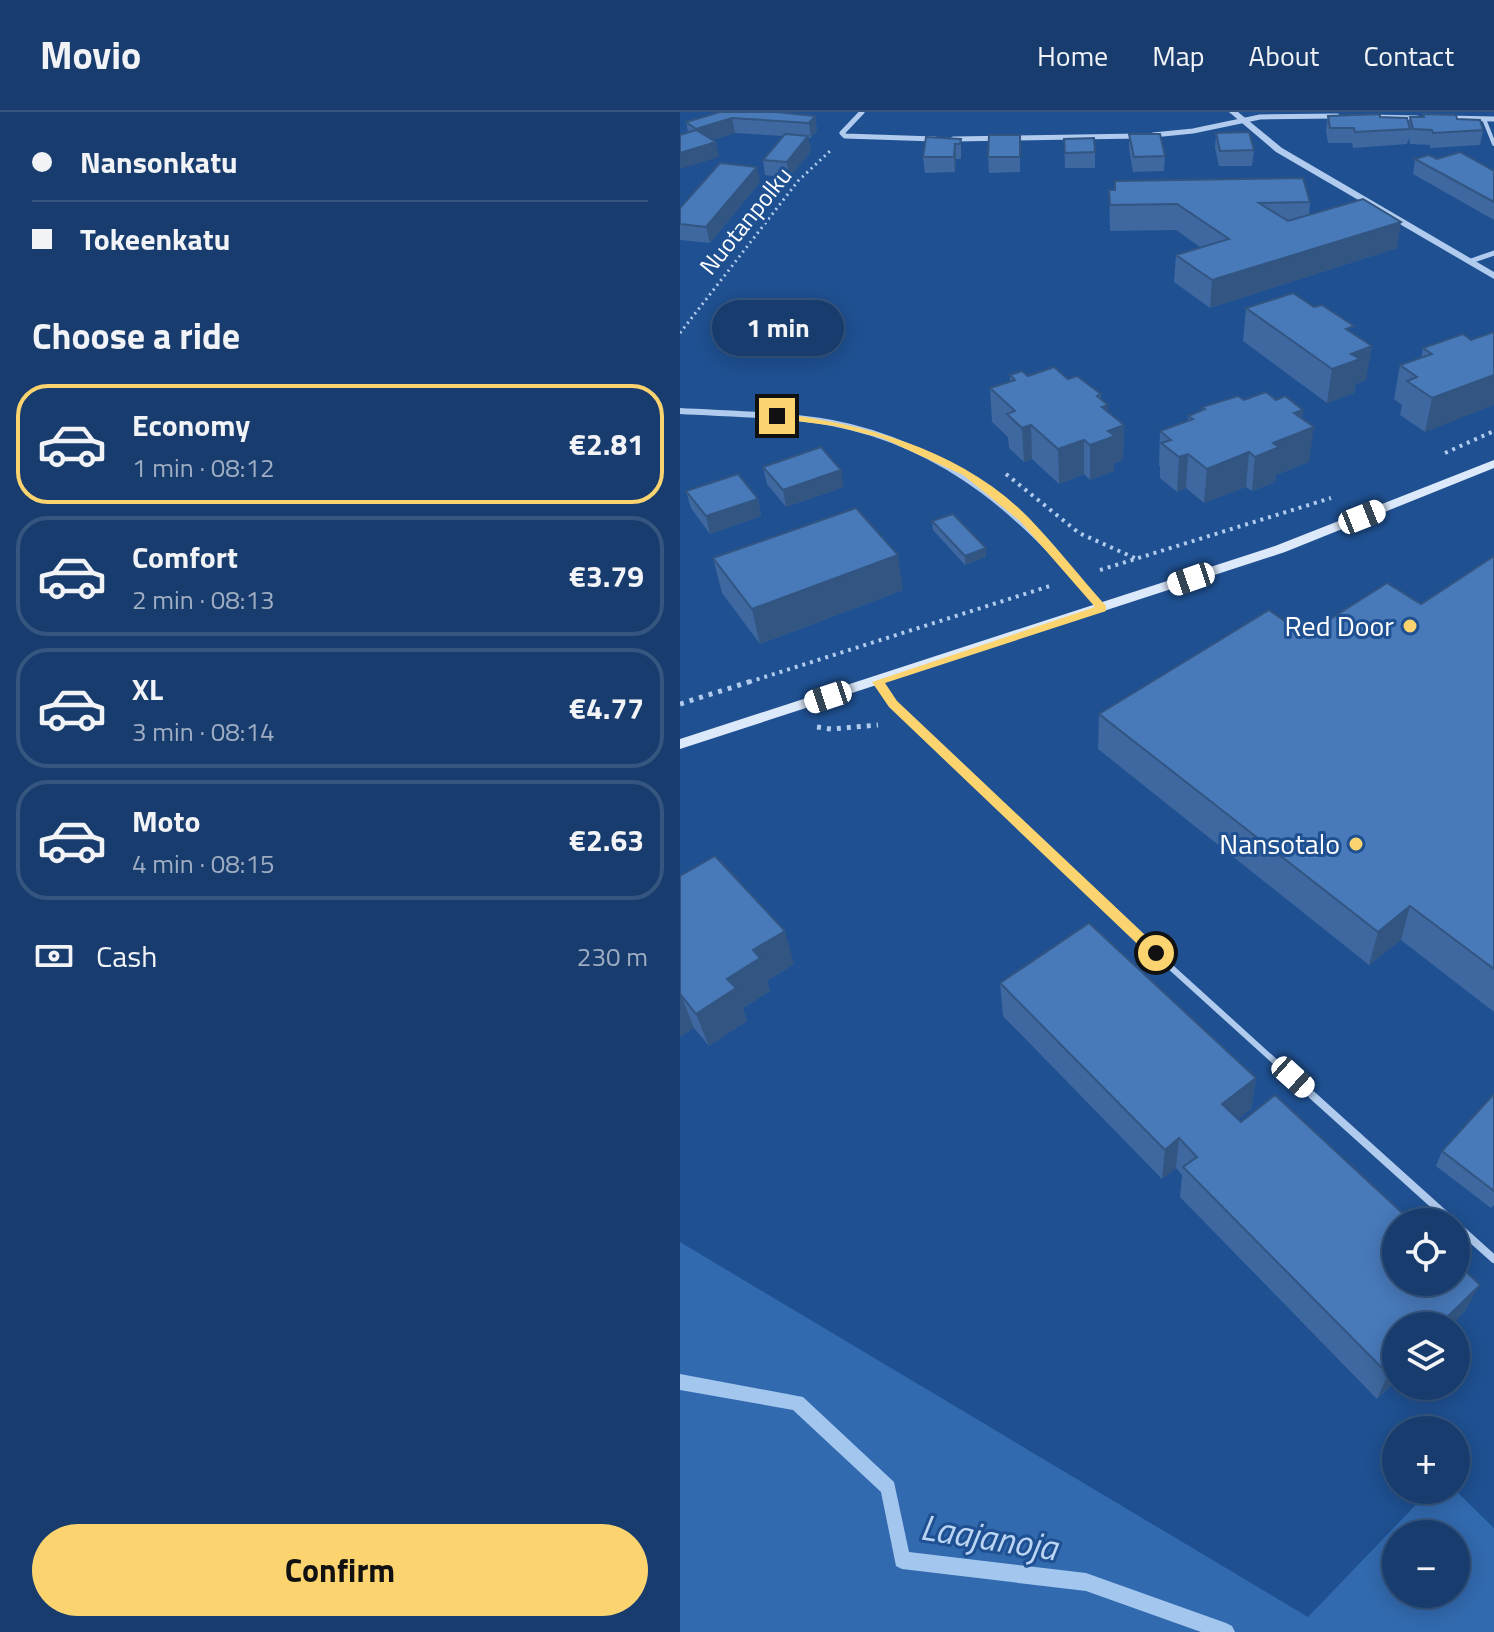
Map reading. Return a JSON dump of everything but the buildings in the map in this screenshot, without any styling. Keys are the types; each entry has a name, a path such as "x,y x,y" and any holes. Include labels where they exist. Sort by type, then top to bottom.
{"main road":[{"path":"680,744 1280,549 1494,464"}],"street":[{"path":"862,112 842,133 845,136 912,139 1147,136 1193,131 1260,117 1343,116"},
{"path":"1233,112 1241,121 1306,166 1494,276"},
{"path":"1359,116 1421,118"},
{"path":"1437,118 1494,119"},
{"path":"1471,261 1494,253"},
{"path":"680,411 777,416 835,423 885,436 923,451 966,473 1024,518 1102,609"},
{"path":"877,682 893,704 1133,933"}],"lane":[{"path":"1484,119 1494,144"},
{"path":"1133,933 1436,1208"},
{"path":"1470,1238 1494,1259"}],"path":[{"name":"Nuotanpolku","path":"680,333 798,181 845,136"},
{"path":"787,671 814,726 825,730 864,724 890,730"}],"shaded area":[{"path":"680,1242 1308,1617 1382,1540 1382,1608 1470,1608 1470,1520 1401,1520 1417,1504 1469,1504 1494,1528 1494,1632 680,1632"}],"waterway":[{"name":"Laajanoja","path":"680,1382 797,1403 888,1488 902,1560 1086,1582 1226,1632"}],"place":[{"name":"Red Door","path":"1410,626"},
{"name":"Nansotalo","path":"1356,844"}],"route":[{"path":"777,416 835,423 885,436 966,473 1024,518 1102,609 877,682 893,704 1156,953"}]}
